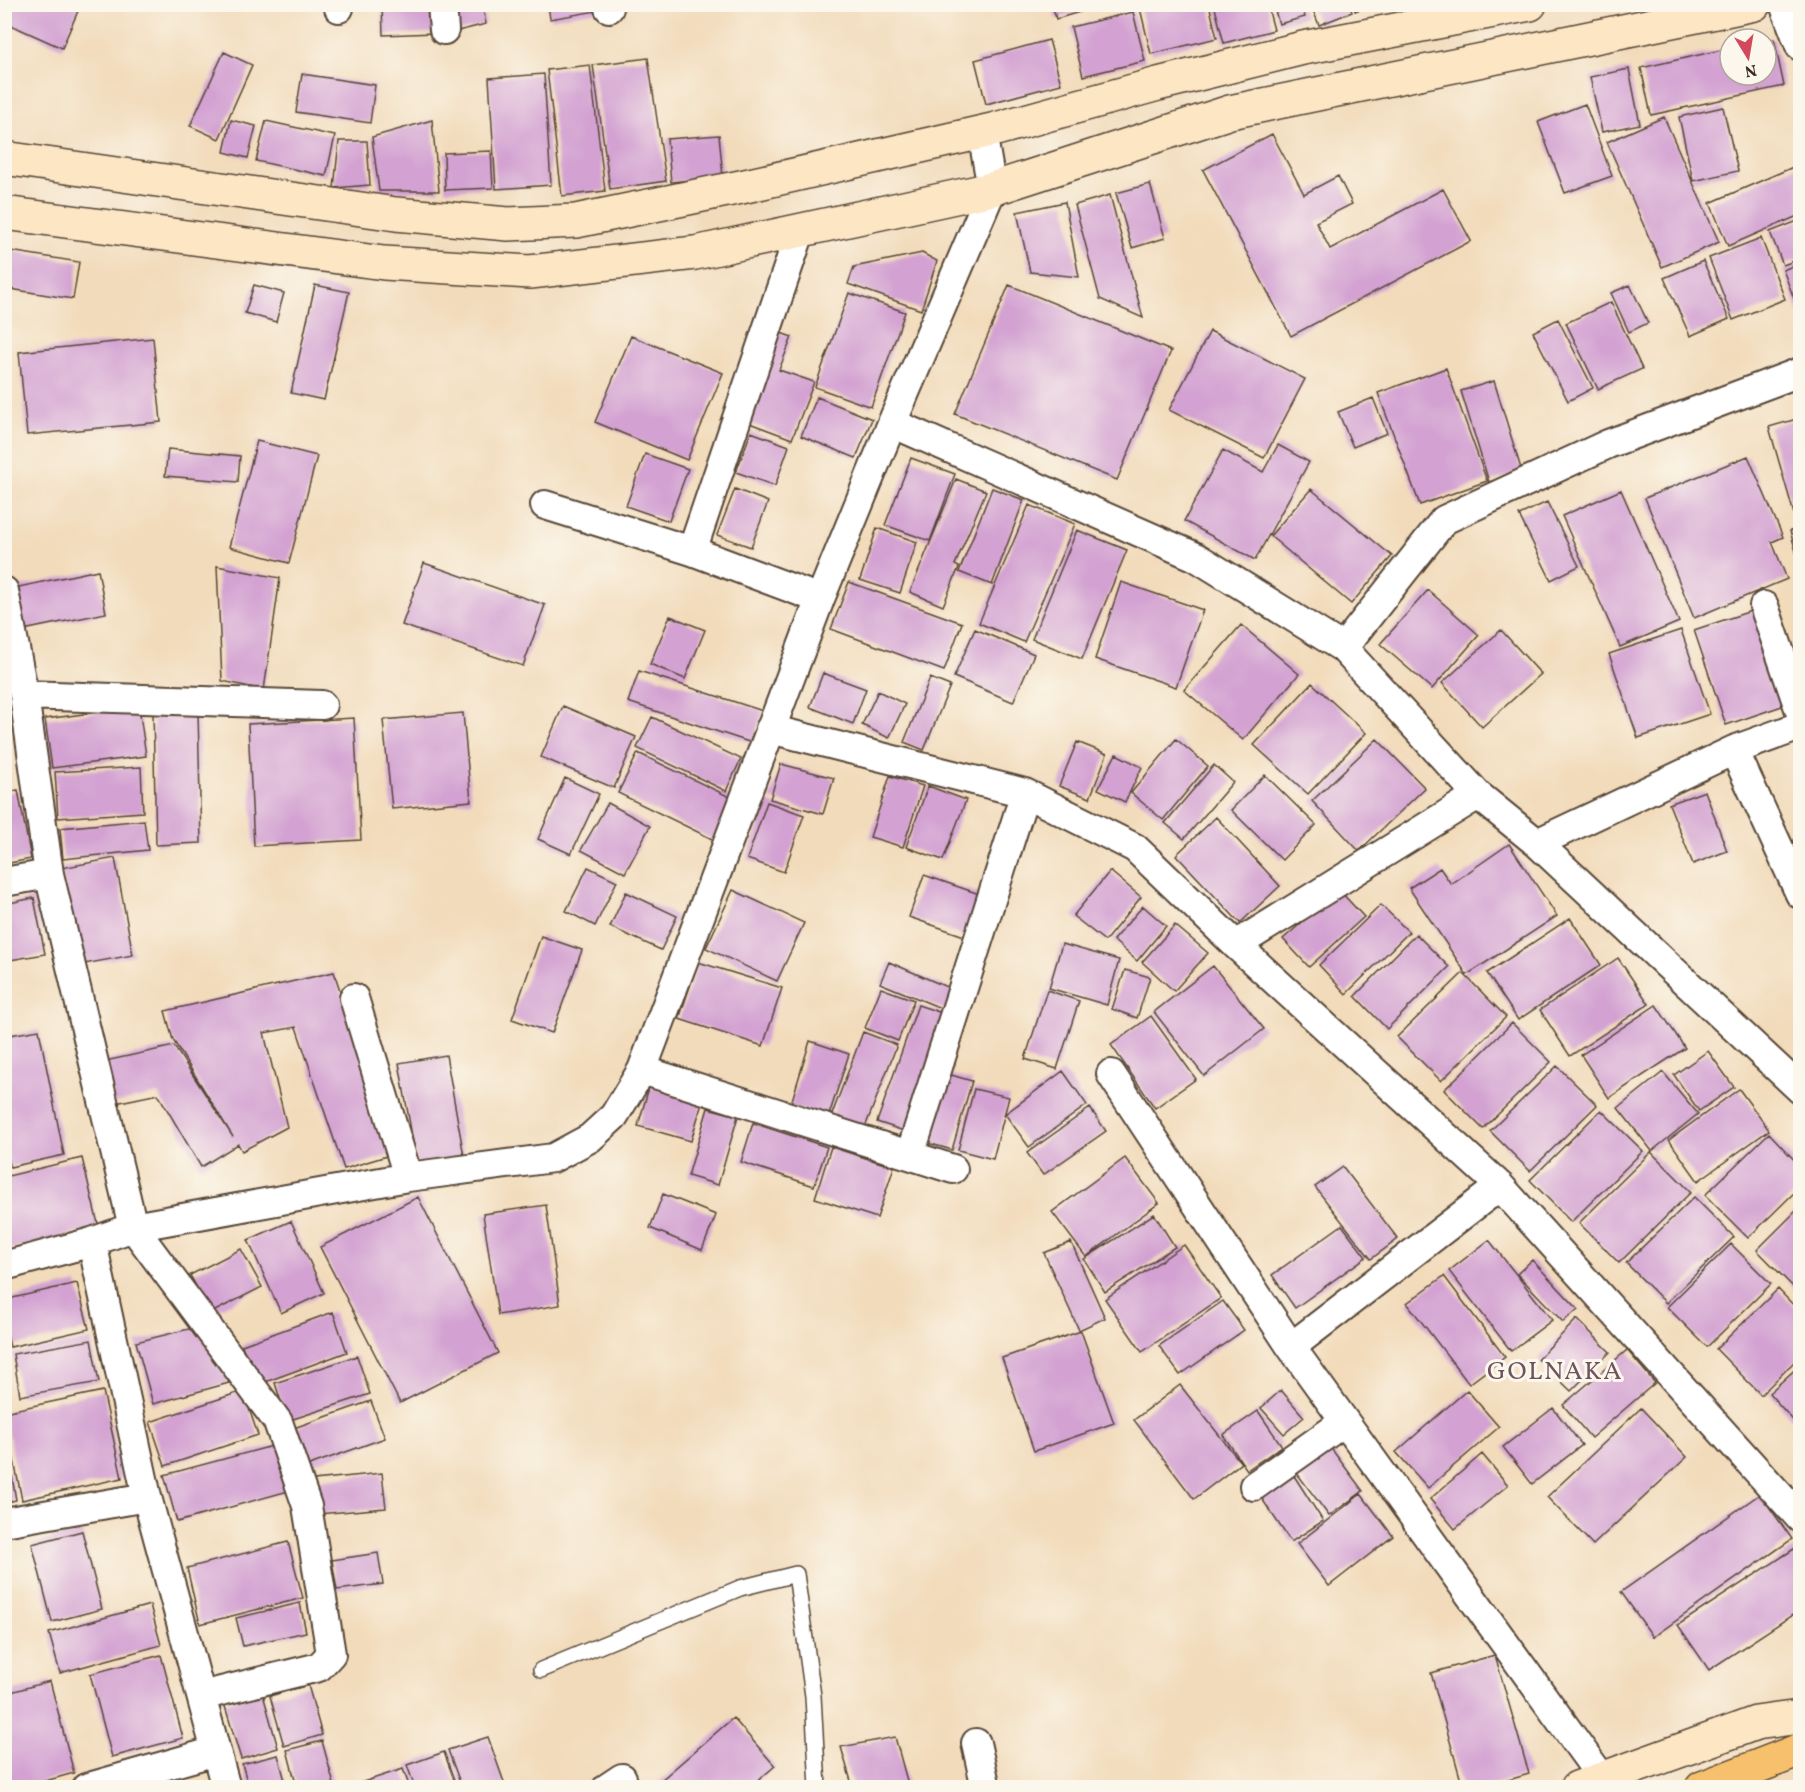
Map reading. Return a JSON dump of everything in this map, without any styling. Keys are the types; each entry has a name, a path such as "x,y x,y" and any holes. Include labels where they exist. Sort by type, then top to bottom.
{"highway":[{"path":"1702,1788 1800,1750"}],"street":[{"path":"4,158 396,214 508,224 576,221 741,187 982,132 1303,48 1530,4"},
{"path":"4,213 384,263 530,272 695,253 992,189 1230,112 1694,10 1754,4"},
{"path":"1784,4 1800,46"},
{"path":"4,1266 92,1242 133,1227 408,1177 553,1158 590,1138 614,1116 642,1070 820,598 992,189 982,132"},
{"path":"692,551 800,231"},
{"path":"1343,648 1444,520 1608,444 1800,372"},
{"path":"892,423 1196,557 1343,648 1478,795 1537,843 1800,1089"},
{"path":"545,505 692,551 820,598"},
{"path":"4,591 24,695 49,874 133,1227 278,1422 307,1506 331,1654 319,1666 201,1696"},
{"path":"1764,606 1800,711"},
{"path":"24,695 322,705"},
{"path":"1537,843 1734,750 1800,726"},
{"path":"770,729 1025,793 1135,848 1236,945 1500,1186 1800,1518"},
{"path":"1734,750 1800,894"},
{"path":"910,1155 1025,793"},
{"path":"1236,945 1478,795"},
{"path":"4,882 49,874"},
{"path":"354,998 408,1177"},
{"path":"642,1070 953,1169"},
{"path":"1111,1074 1291,1347 1589,1783 1756,1723 1800,1717"},
{"path":"1291,1347 1500,1186"},
{"path":"92,1242 147,1497 226,1788"},
{"path":"1254,1486 1344,1422"},
{"path":"4,1522 147,1497"},
{"path":"976,1743 986,1788"},
{"path":"86,1788 216,1751"}],"lane":[{"path":"541,1670 740,1588 796,1574 813,1696 818,1788"}],"building":[{"path":"4,4 81,4 62,48 4,22"},
{"path":"382,4 434,4 435,33 383,35"},
{"path":"447,4 482,4 486,24 454,32"},
{"path":"548,4 602,4 603,10 550,19"},
{"path":"1052,4 1081,4 1083,11 1056,19"},
{"path":"1139,4 1209,4 1217,38 1151,54"},
{"path":"1214,4 1267,4 1274,30 1224,43"},
{"path":"1273,4 1301,4 1305,17 1279,24"},
{"path":"1353,4 1374,4 1374,5 1355,11"},
{"path":"1311,5 1349,5 1352,12 1319,25"},
{"path":"1133,12 1145,61 1083,76 1071,27"},
{"path":"1049,40 1061,84 986,104 975,60"},
{"path":"1718,51 1718,87 1778,87 1778,58 1784,86 1651,115 1641,68"},
{"path":"224,52 252,65 219,139 190,126"},
{"path":"648,58 666,181 610,189 593,65"},
{"path":"590,65 605,191 562,196 547,70"},
{"path":"1629,69 1640,124 1602,132 1590,77"},
{"path":"302,74 375,85 370,123 296,112"},
{"path":"544,74 551,185 496,189 489,78"},
{"path":"1585,104 1612,176 1565,193 1538,122"},
{"path":"1723,107 1738,171 1693,181 1679,117"},
{"path":"1664,117 1719,242 1662,267 1607,142"},
{"path":"231,120 256,126 248,158 224,152"},
{"path":"432,120 439,191 379,191 372,137"},
{"path":"266,121 335,136 326,176 256,161"},
{"path":"1272,134 1304,194 1338,176 1352,204 1316,222 1330,249 1443,189 1471,241 1291,336 1203,170"},
{"path":"719,135 723,177 671,182 667,139"},
{"path":"339,141 367,141 370,185 334,188"},
{"path":"491,151 493,188 445,190 444,153"},
{"path":"1800,164 1800,215 1728,246 1710,203"},
{"path":"1150,184 1165,238 1132,248 1116,193"},
{"path":"1110,195 1143,318 1100,299 1075,205"},
{"path":"1065,202 1079,277 1030,272 1017,212"},
{"path":"1800,220 1800,259 1783,265 1770,232"},
{"path":"1761,238 1785,299 1733,320 1709,258"},
{"path":"4,250 79,262 73,299 4,288"},
{"path":"922,253 937,261 921,310 848,284 854,267"},
{"path":"1703,261 1729,319 1690,336 1664,278"},
{"path":"1800,263 1800,314 1783,270"},
{"path":"254,285 284,293 276,322 245,313"},
{"path":"315,285 349,292 324,400 291,393"},
{"path":"1009,285 1171,351 1117,480 955,414"},
{"path":"1630,285 1648,323 1629,332 1611,293"},
{"path":"849,293 905,312 871,407 815,387"},
{"path":"1611,302 1642,369 1598,389 1566,323"},
{"path":"1558,319 1593,388 1568,401 1533,332"},
{"path":"1210,331 1305,379 1264,458 1169,410"},
{"path":"778,332 792,337 779,370 814,382 792,439 744,421"},
{"path":"631,336 723,373 687,460 595,422"},
{"path":"153,338 161,422 27,435 19,352"},
{"path":"1446,368 1487,481 1420,505 1378,393"},
{"path":"1494,381 1522,472 1489,482 1461,391"},
{"path":"817,397 872,419 856,458 801,436"},
{"path":"1373,398 1387,433 1353,447 1338,412"},
{"path":"1800,418 1800,519 1796,521 1769,427"},
{"path":"751,432 789,446 775,486 736,472"},
{"path":"257,441 317,456 289,563 229,547"},
{"path":"1278,445 1309,462 1255,560 1184,521 1223,450 1263,472"},
{"path":"168,449 240,456 238,482 165,476"},
{"path":"645,454 688,469 669,521 626,506"},
{"path":"1748,456 1783,537 1772,542 1787,579 1694,618 1645,498"},
{"path":"911,458 955,474 930,541 885,525"},
{"path":"956,479 986,491 955,565 959,567 943,606 910,592"},
{"path":"992,488 1024,500 992,585 959,572"},
{"path":"735,489 768,502 751,547 717,535"},
{"path":"1311,489 1392,556 1351,604 1270,536"},
{"path":"1621,490 1679,622 1620,647 1562,516"},
{"path":"1547,502 1579,566 1551,580 1519,515"},
{"path":"1029,505 1075,524 1024,642 979,623"},
{"path":"877,528 917,542 900,593 860,580"},
{"path":"1800,528 1800,565 1790,531"},
{"path":"1077,530 1127,550 1082,659 1032,639"},
{"path":"424,563 545,605 523,666 402,625"},
{"path":"217,566 280,578 264,690 222,681"},
{"path":"98,570 106,613 23,630 14,588"},
{"path":"849,582 962,623 944,671 831,629"},
{"path":"1121,582 1203,610 1176,687 1095,659"},
{"path":"1428,590 1479,635 1432,689 1380,644"},
{"path":"1754,610 1785,705 1726,725 1694,630"},
{"path":"670,616 705,630 685,679 650,664"},
{"path":"1241,625 1299,674 1243,740 1184,690"},
{"path":"975,629 1034,654 1013,702 954,677"},
{"path":"1501,630 1541,674 1482,727 1442,683"},
{"path":"1681,630 1710,714 1638,738 1609,654"},
{"path":"639,671 763,711 752,743 628,702"},
{"path":"823,673 866,689 853,724 810,707"},
{"path":"930,678 950,686 924,750 904,742"},
{"path":"1312,683 1366,733 1308,794 1254,745"},
{"path":"4,684 12,718 4,720"},
{"path":"878,691 905,704 889,738 862,725"},
{"path":"563,706 636,737 614,788 541,757"},
{"path":"139,707 146,756 52,768 45,719"},
{"path":"198,711 201,843 156,845 153,712"},
{"path":"463,713 471,801 392,809 383,720"},
{"path":"652,717 741,759 726,791 637,748"},
{"path":"354,718 361,840 254,846 248,724"},
{"path":"1176,739 1208,766 1163,820 1131,793"},
{"path":"1377,739 1425,788 1359,851 1312,801"},
{"path":"1077,742 1107,754 1090,798 1059,786"},
{"path":"638,753 734,799 714,840 618,793"},
{"path":"1116,754 1142,767 1125,802 1098,789"},
{"path":"781,764 834,778 823,814 770,799"},
{"path":"1214,765 1233,782 1184,839 1165,823"},
{"path":"141,767 143,812 58,818 55,772"},
{"path":"1265,775 1316,825 1282,860 1231,810"},
{"path":"890,776 923,786 903,847 870,837"},
{"path":"565,778 599,794 571,854 538,839"},
{"path":"928,786 966,800 943,860 906,847"},
{"path":"18,790 31,859 4,864 4,793"},
{"path":"1705,791 1727,851 1693,864 1669,804"},
{"path":"767,802 804,815 784,872 747,859"},
{"path":"608,803 650,826 625,873 581,850"},
{"path":"1216,817 1280,886 1240,923 1176,855"},
{"path":"144,820 148,850 63,859 60,828"},
{"path":"1509,844 1557,916 1467,975 1409,888 1440,868 1451,884"},
{"path":"115,858 133,955 79,965 61,868"},
{"path":"588,867 617,881 595,926 566,911"},
{"path":"1110,871 1141,897 1105,941 1073,916"},
{"path":"924,875 985,896 970,938 909,917"},
{"path":"733,890 804,923 777,981 706,948"},
{"path":"1339,890 1364,917 1309,967 1283,939"},
{"path":"626,892 677,916 661,950 610,927"},
{"path":"34,898 45,954 4,961 4,904"},
{"path":"1381,905 1409,932 1346,994 1319,965"},
{"path":"1143,906 1166,926 1137,961 1113,940"},
{"path":"1570,918 1601,965 1518,1020 1487,973"},
{"path":"1175,925 1208,953 1174,991 1142,962"},
{"path":"1416,934 1449,967 1387,1029 1355,996"},
{"path":"541,936 582,950 552,1033 512,1019"},
{"path":"1062,944 1119,960 1107,1005 1049,988"},
{"path":"1618,958 1649,1004 1570,1056 1540,1010"},
{"path":"698,962 782,988 763,1046 679,1019"},
{"path":"889,962 956,991 948,1011 880,983"},
{"path":"1213,966 1264,1029 1204,1076 1154,1012"},
{"path":"1125,970 1150,977 1137,1018 1112,1009"},
{"path":"334,972 393,1154 344,1169 296,1027 264,1033 287,1127 242,1151 238,1144 201,1167 158,1094 106,1105 96,1063 174,1046 233,1137 173,1040 165,1011"},
{"path":"1463,973 1506,1017 1441,1081 1397,1037"},
{"path":"881,988 914,1000 898,1041 865,1028"},
{"path":"1047,990 1079,1001 1057,1069 1025,1059"},
{"path":"918,1005 951,1016 910,1133 877,1122"},
{"path":"1656,1005 1685,1048 1609,1098 1581,1055"},
{"path":"1151,1016 1196,1079 1155,1108 1111,1045"},
{"path":"1512,1023 1551,1062 1483,1129 1444,1090"},
{"path":"39,1030 64,1155 10,1167 4,1145 4,1036"},
{"path":"863,1032 897,1045 864,1130 831,1117"},
{"path":"810,1041 849,1054 828,1118 790,1107"},
{"path":"1708,1051 1734,1087 1699,1111 1674,1075"},
{"path":"446,1055 464,1156 417,1164 399,1063"},
{"path":"1557,1066 1597,1105 1530,1171 1490,1131"},
{"path":"1063,1071 1087,1105 1029,1147 1005,1114"},
{"path":"941,1072 972,1081 952,1150 921,1141"},
{"path":"1663,1072 1698,1114 1652,1151 1618,1108"},
{"path":"649,1087 702,1103 691,1141 638,1126"},
{"path":"974,1089 1009,1097 993,1159 958,1150"},
{"path":"1739,1089 1769,1130 1698,1181 1669,1140"},
{"path":"708,1108 738,1116 718,1185 688,1176"},
{"path":"1090,1108 1106,1131 1043,1175 1027,1153"},
{"path":"1601,1110 1643,1151 1571,1222 1530,1180"},
{"path":"753,1123 827,1147 814,1186 741,1162"},
{"path":"1769,1133 1800,1166 1800,1187 1748,1238 1705,1195"},
{"path":"831,1147 894,1167 877,1218 815,1198"},
{"path":"1651,1152 1691,1192 1619,1263 1579,1223"},
{"path":"82,1158 99,1228 4,1251 4,1177"},
{"path":"1125,1158 1159,1203 1086,1257 1052,1212"},
{"path":"1343,1167 1398,1239 1371,1259 1315,1187"},
{"path":"663,1194 716,1215 702,1250 650,1228"},
{"path":"418,1197 498,1353 400,1403 320,1247"},
{"path":"1694,1197 1734,1237 1666,1303 1626,1263"},
{"path":"546,1205 560,1305 498,1315 483,1214"},
{"path":"1800,1207 1800,1294 1757,1250"},
{"path":"1154,1214 1175,1247 1105,1292 1084,1259"},
{"path":"291,1221 324,1293 281,1313 248,1240"},
{"path":"1342,1225 1366,1257 1295,1308 1272,1275"},
{"path":"1489,1240 1552,1320 1511,1351 1449,1271"},
{"path":"1071,1242 1105,1318 1079,1330 1044,1253"},
{"path":"1731,1244 1771,1284 1707,1347 1667,1307"},
{"path":"1184,1245 1221,1298 1142,1352 1105,1299"},
{"path":"241,1249 262,1287 211,1313 190,1275"},
{"path":"1532,1260 1578,1309 1563,1322 1517,1274"},
{"path":"1444,1276 1505,1357 1469,1384 1407,1303"},
{"path":"77,1283 89,1329 10,1347 4,1323 4,1300"},
{"path":"1778,1289 1800,1312 1800,1356 1761,1395 1716,1349"},
{"path":"1223,1301 1244,1330 1180,1375 1159,1346"},
{"path":"333,1312 347,1352 257,1385 242,1345"},
{"path":"1577,1319 1610,1352 1571,1391 1538,1359"},
{"path":"201,1326 229,1383 153,1404 136,1342"},
{"path":"1081,1331 1114,1423 1034,1451 1002,1358"},
{"path":"91,1340 99,1382 20,1396 13,1354"},
{"path":"1627,1350 1655,1383 1591,1438 1563,1405"},
{"path":"357,1356 370,1394 287,1421 275,1383"},
{"path":"1800,1365 1800,1428 1769,1393"},
{"path":"1180,1385 1241,1463 1194,1499 1134,1420"},
{"path":"1281,1390 1304,1417 1284,1434 1261,1408"},
{"path":"1467,1390 1499,1427 1428,1488 1396,1452"},
{"path":"103,1391 122,1478 22,1500 4,1412"},
{"path":"243,1391 258,1435 165,1466 150,1422"},
{"path":"371,1401 385,1438 301,1468 288,1430"},
{"path":"1553,1408 1582,1445 1532,1484 1503,1447"},
{"path":"1641,1408 1687,1457 1593,1545 1547,1497"},
{"path":"1258,1411 1282,1446 1247,1470 1223,1435"},
{"path":"1327,1443 1363,1491 1329,1516 1293,1468"},
{"path":"280,1444 292,1490 177,1522 164,1475"},
{"path":"1482,1454 1508,1485 1455,1529 1430,1499"},
{"path":"1289,1468 1323,1521 1291,1542 1256,1490"},
{"path":"11,1471 16,1500 4,1503 4,1472"},
{"path":"382,1473 386,1508 318,1514 314,1480"},
{"path":"1361,1494 1393,1536 1329,1586 1297,1544"},
{"path":"1760,1494 1792,1539 1653,1637 1621,1592"},
{"path":"82,1531 102,1609 52,1622 32,1544"},
{"path":"288,1542 303,1598 200,1624 187,1568"},
{"path":"1800,1545 1800,1610 1709,1670 1678,1625"},
{"path":"378,1553 383,1584 337,1590 332,1560"},
{"path":"300,1603 306,1632 243,1646 236,1618"},
{"path":"150,1605 161,1645 60,1673 49,1633"},
{"path":"161,1655 183,1738 112,1757 90,1674"},
{"path":"1495,1655 1529,1774 1481,1788 1463,1788 1431,1673"},
{"path":"50,1681 74,1773 20,1788 4,1788 4,1694"},
{"path":"308,1685 322,1735 284,1746 270,1696"},
{"path":"262,1691 278,1748 241,1759 224,1703"},
{"path":"733,1718 775,1766 749,1788 652,1788"},
{"path":"488,1737 506,1788 462,1788 448,1750"},
{"path":"895,1737 909,1788 853,1788 841,1747"},
{"path":"322,1741 335,1788 297,1788 287,1750"},
{"path":"444,1752 457,1788 415,1788 407,1765"},
{"path":"278,1755 287,1788 249,1788 242,1764"},
{"path":"403,1769 410,1788 362,1788 360,1783"}],"district":[{"name":"GOLNAKA","path":"1555,1370"}]}
